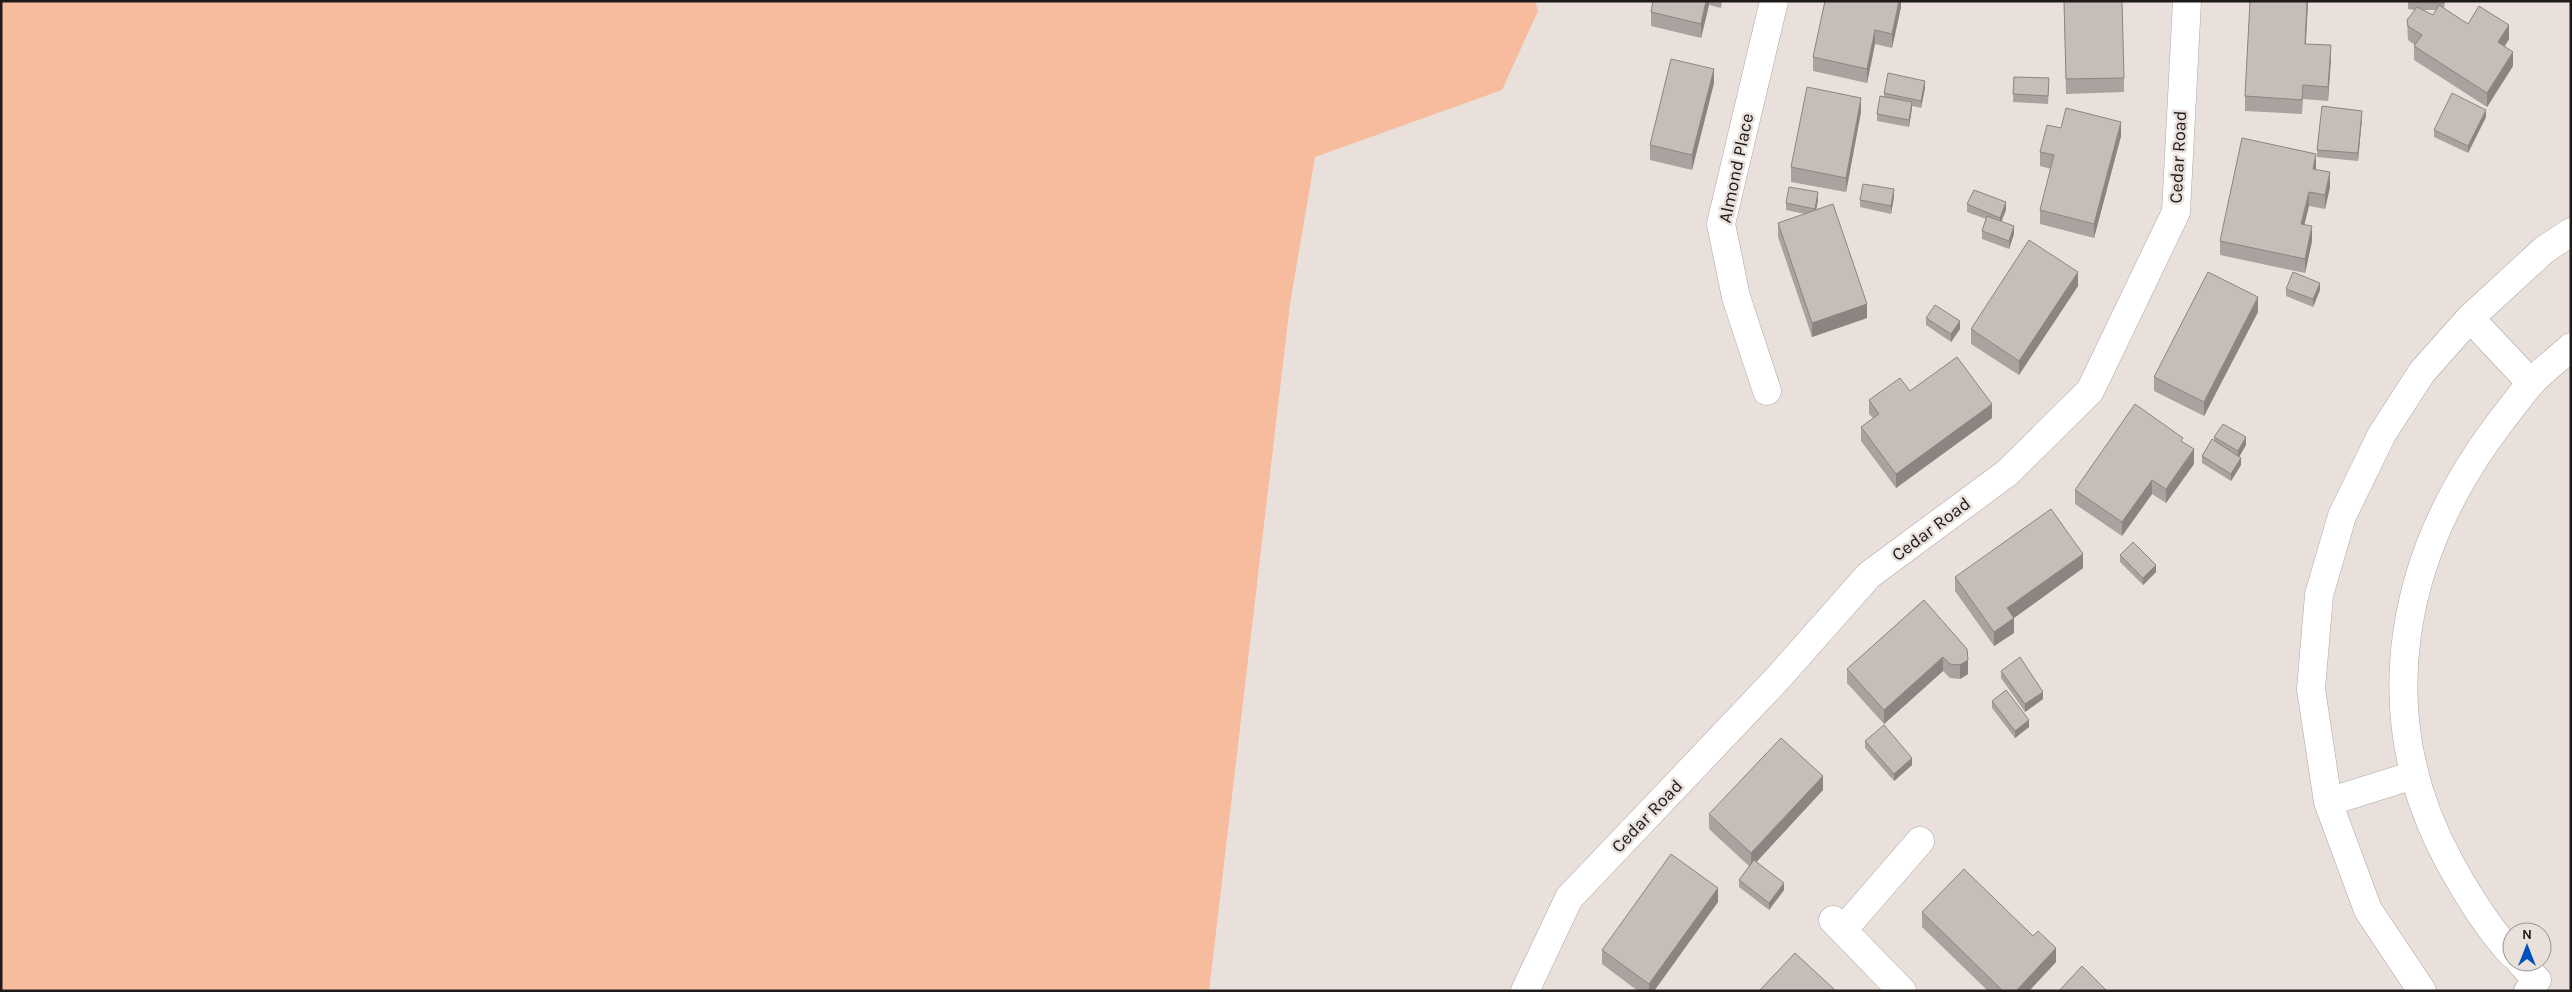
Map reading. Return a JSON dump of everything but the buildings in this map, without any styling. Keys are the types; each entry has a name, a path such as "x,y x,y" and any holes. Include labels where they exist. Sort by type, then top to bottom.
{"street":[{"name":"Almond Place","path":"1767,391 1736,297 1721,224 1774,1"},
{"name":"Cedar Road","path":"1525,991 1569,898 1778,678 1869,575 2007,473 2090,391 2176,212 2187,1"},
{"path":"2422,991 2368,910 2328,802 2311,689 2319,596 2339,525 2382,434 2422,372 2470,318 2544,250 2571,232"},
{"path":"2470,318 2532,382"},
{"path":"2502,943 2494,935 2465,890 2438,840 2414,774 2405,735 2402,688 2409,611 2436,526 2477,453 2532,382 2571,347"},
{"path":"2328,802 2414,774"},
{"path":"1902,991 1838,925 1920,841"},
{"path":"2528,991 2537,980 2529,972"}],"shaded area":[{"path":"1,1 1535,1 1538,11 1502,90 1315,157 1290,304 1209,991 1,991"}]}
